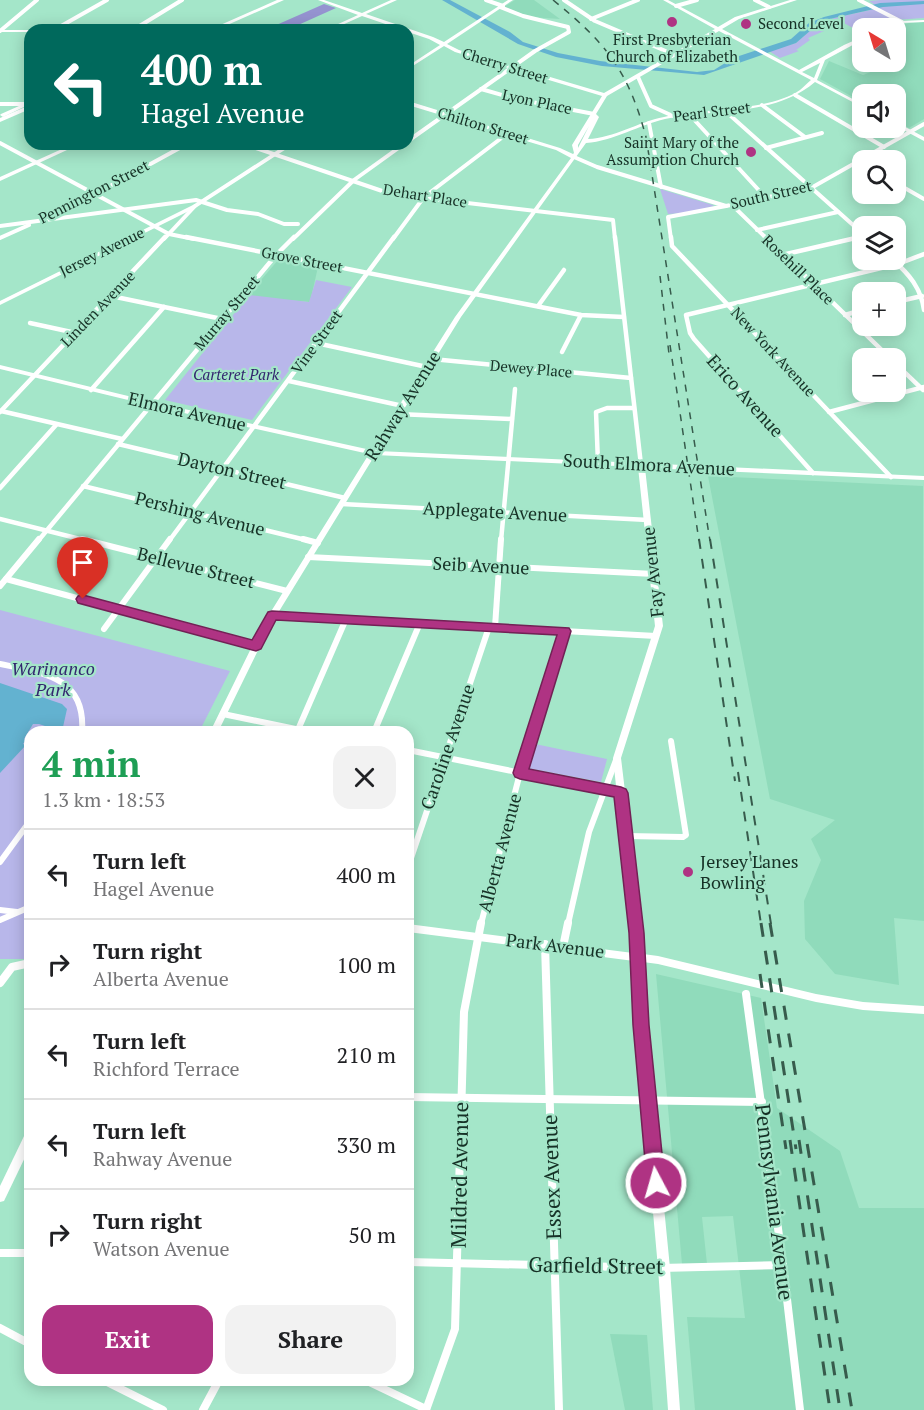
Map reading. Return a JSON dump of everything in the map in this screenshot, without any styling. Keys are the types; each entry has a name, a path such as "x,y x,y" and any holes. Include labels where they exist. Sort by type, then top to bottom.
{"main road":[{"path":"226,24 281,0"},
{"path":"1,117 24,107"},
{"name":"Rahway Avenue","path":"374,453 475,295 575,154"},
{"name":"South Elmora Avenue","path":"813,473 924,478"}],"street":[{"path":"0,31 37,0"},
{"path":"65,24 107,0"},
{"path":"143,24 182,0"},
{"name":"Cherry Street","path":"320,0 388,24"},
{"path":"340,24 395,0"},
{"path":"486,0 501,6"},
{"path":"414,64 511,0"},
{"path":"564,0 591,19 675,55"},
{"path":"591,19 638,0"},
{"path":"665,0 852,101"},
{"path":"676,6 697,0"},
{"path":"755,0 769,7"},
{"path":"712,26 795,0"},
{"path":"859,0 894,18"},
{"name":"Murray Street","path":"414,137 535,51 569,32 567,27 559,23 523,16 501,6"},
{"path":"605,95 737,18"},
{"path":"906,22 924,21"},
{"path":"0,31 24,31"},
{"name":"Cherry Street","path":"414,34 457,51 605,95"},
{"path":"798,72 823,62 843,46 852,42"},
{"path":"815,81 823,62"},
{"path":"638,77 651,106 673,116"},
{"name":"Pearl Street","path":"585,141 673,116 762,105 795,95 815,81"},
{"name":"Lyon Place","path":"481,89 516,99 594,115"},
{"name":"Rahway Avenue","path":"575,154 575,145 605,95"},
{"path":"795,95 884,147"},
{"path":"0,104 24,105"},
{"name":"Chilton Street","path":"414,105 575,154"},
{"path":"762,105 805,137"},
{"path":"723,110 852,225"},
{"path":"688,113 765,197"},
{"name":"Rahway Avenue","path":"575,154 585,141 596,117 594,115"},
{"path":"649,123 661,187"},
{"name":"South Street","path":"880,150 924,124"},
{"path":"906,129 924,139"},
{"path":"584,130 582,139 585,141"},
{"name":"Vine Street","path":"104,629 424,197 508,133"},
{"path":"766,148 822,133"},
{"name":"Grove Street","path":"0,143 169,234 581,315 624,317"},
{"path":"0,179 63,150"},
{"name":"Pennington Street","path":"0,238 95,194 177,150"},
{"name":"Dehart Place","path":"263,150 391,194 613,220"},
{"name":"Jersey Avenue","path":"0,303 195,206 282,150"},
{"name":"Murray Street","path":"0,586 276,255 354,180 396,150"},
{"name":"South Street","path":"575,154 597,167 729,206 811,188 852,168"},
{"path":"906,189 924,199"},
{"path":"0,226 196,200 227,210 258,214 284,224 298,224"},
{"name":"Linden Avenue","path":"0,412 195,206"},
{"name":"New York Avenue","path":"729,206 668,217 672,246 891,477"},
{"name":"Rosehill Place","path":"729,206 880,348"},
{"path":"757,230 838,212"},
{"name":"Fay Avenue","path":"563,947 589,832 617,758 659,626 613,220"},
{"path":"782,255 852,238"},
{"path":"906,261 924,254"},
{"path":"538,306 564,270"},
{"path":"728,305 874,270"},
{"path":"904,270 916,283 923,299 924,310"},
{"path":"916,283 923,282"},
{"path":"111,296 222,319"},
{"path":"906,301 923,299"},
{"name":"Erico Avenue","path":"728,305 686,315 690,333 813,473"},
{"path":"91,390 164,307"},
{"path":"845,315 852,313"},
{"path":"562,352 581,315"},
{"path":"30,323 76,333"},
{"path":"316,343 427,367"},
{"name":"Dewey Place","path":"432,359 630,378"},
{"name":"Elmora Avenue","path":"0,367 151,404 374,453"},
{"path":"906,372 923,388"},
{"path":"289,381 403,406"},
{"path":"829,412 923,388"},
{"name":"Caroline Avenue","path":"414,849 492,627 500,567 507,459 515,389"},
{"path":"598,463 596,412 607,408 634,408"},
{"name":"Dayton Street","path":"0,412 344,501"},
{"path":"399,414 513,419"},
{"path":"0,488 56,425"},
{"name":"Rahway Avenue","path":"217,726 272,615 374,453"},
{"name":"South Elmora Avenue","path":"374,453 813,473"},
{"name":"Pershing Avenue","path":"83,486 318,543"},
{"name":"Applegate Avenue","path":"344,501 648,520"},
{"name":"Bellevue Street","path":"0,519 287,591"},
{"name":"Seib Avenue","path":"308,556 654,574"},
{"path":"6,579 256,646"},
{"path":"272,615 656,636"},
{"path":"299,726 346,619"},
{"path":"377,726 420,623"},
{"name":"Alberta Avenue","path":"478,937 520,773 565,631"},
{"path":"0,664 48,675 63,682 82,703 83,726"},
{"path":"223,714 275,726"},
{"path":"626,837 683,837 686,835 671,741"},
{"path":"414,751 621,793"},
{"path":"617,758 636,933 647,1098 664,1268 674,1410"},
{"path":"0,862 24,829"},
{"path":"0,910 18,913"},
{"path":"0,920 24,910"},
{"name":"Park Avenue","path":"414,929 658,960 816,998 863,1006 924,1010"},
{"name":"Mildred Avenue","path":"426,1410 455,1329 464,1012 478,937"},
{"name":"Essex Avenue","path":"545,944 559,1410"},
{"path":"0,982 11,966 24,963"},
{"name":"Pennsylvania Avenue","path":"746,994 762,1102 800,1410"},
{"path":"414,1096 647,1098 762,1102"},
{"path":"0,1197 24,1148"},
{"path":"0,1252 24,1253"},
{"name":"Garfield Street","path":"414,1262 664,1268 783,1265"},
{"path":"0,1329 24,1341"},
{"path":"115,1386 163,1410"},
{"path":"203,1410 216,1386"},
{"path":"377,1386 426,1410"}],"shaded area":[{"path":"442,0 450,0 510,32 523,42 558,53 600,61 697,72 714,70 733,58 791,39 809,23 824,17 880,3 924,1 924,4 883,7 834,18 818,24 796,43 704,75 602,66 556,57 518,44"},
{"path":"515,0 534,0 560,19 530,17 504,7"},
{"path":"324,4 336,8 300,24 279,24"},
{"path":"924,22 924,119 909,128 906,126 906,84 852,84 852,97 820,79 829,61 863,75 871,72 906,72 906,24"},
{"path":"279,259 318,267 310,302 248,295"},
{"path":"708,476 923,486 924,921 894,918 899,985 835,974 805,939 804,901 821,860 811,839 835,820 770,799"},
{"path":"0,683 62,704 67,709 63,726 33,724 24,726 24,747 0,773"},
{"path":"656,974 761,998 777,1108 840,1151 859,1208 924,1208 924,1410 695,1410 687,1317 745,1318 733,1216 702,1217 707,1264 682,1264"},
{"path":"610,1334 647,1335 653,1410 625,1410"}],"green space":[{"path":"924,0 924,18 852,18 852,28 842,22 821,28 824,31 808,38 810,40 796,50 799,51 780,58 769,51 796,43 818,24 879,8 869,1"},
{"path":"660,189 714,206 687,213 668,214"},
{"name":"Carteret Park","path":"316,280 352,287 252,420 165,400 249,295 309,302"},
{"name":"Warinanco Park","path":"0,610 230,671 202,726 24,726 24,959 0,959"},
{"path":"535,744 607,759 601,782 527,768"}],"railway":[{"path":"553,0 587,30 613,60 631,93 646,137 710,541"},
{"path":"660,276 669,354"},
{"path":"670,345 699,541"},
{"path":"699,539 735,781"},
{"path":"710,539 771,924"},
{"path":"738,772 761,924"},
{"path":"761,923 796,1149"},
{"path":"770,923 852,1410"},
{"path":"760,974 786,1149"},
{"path":"790,1140 830,1410"},
{"path":"799,1140 840,1410"}],"place":[{"name":"First Presbyterian Church of Elizabeth","path":"672,22"},
{"name":"Second Level","path":"746,24"},
{"name":"Saint Mary of the Assumption Church","path":"751,152"},
{"name":"Jersey Lanes Bowling","path":"688,872"}],"route":[{"path":"83,599 256,646 272,615 565,631 520,773 621,793 636,933 641,1025 656,1183"}]}
